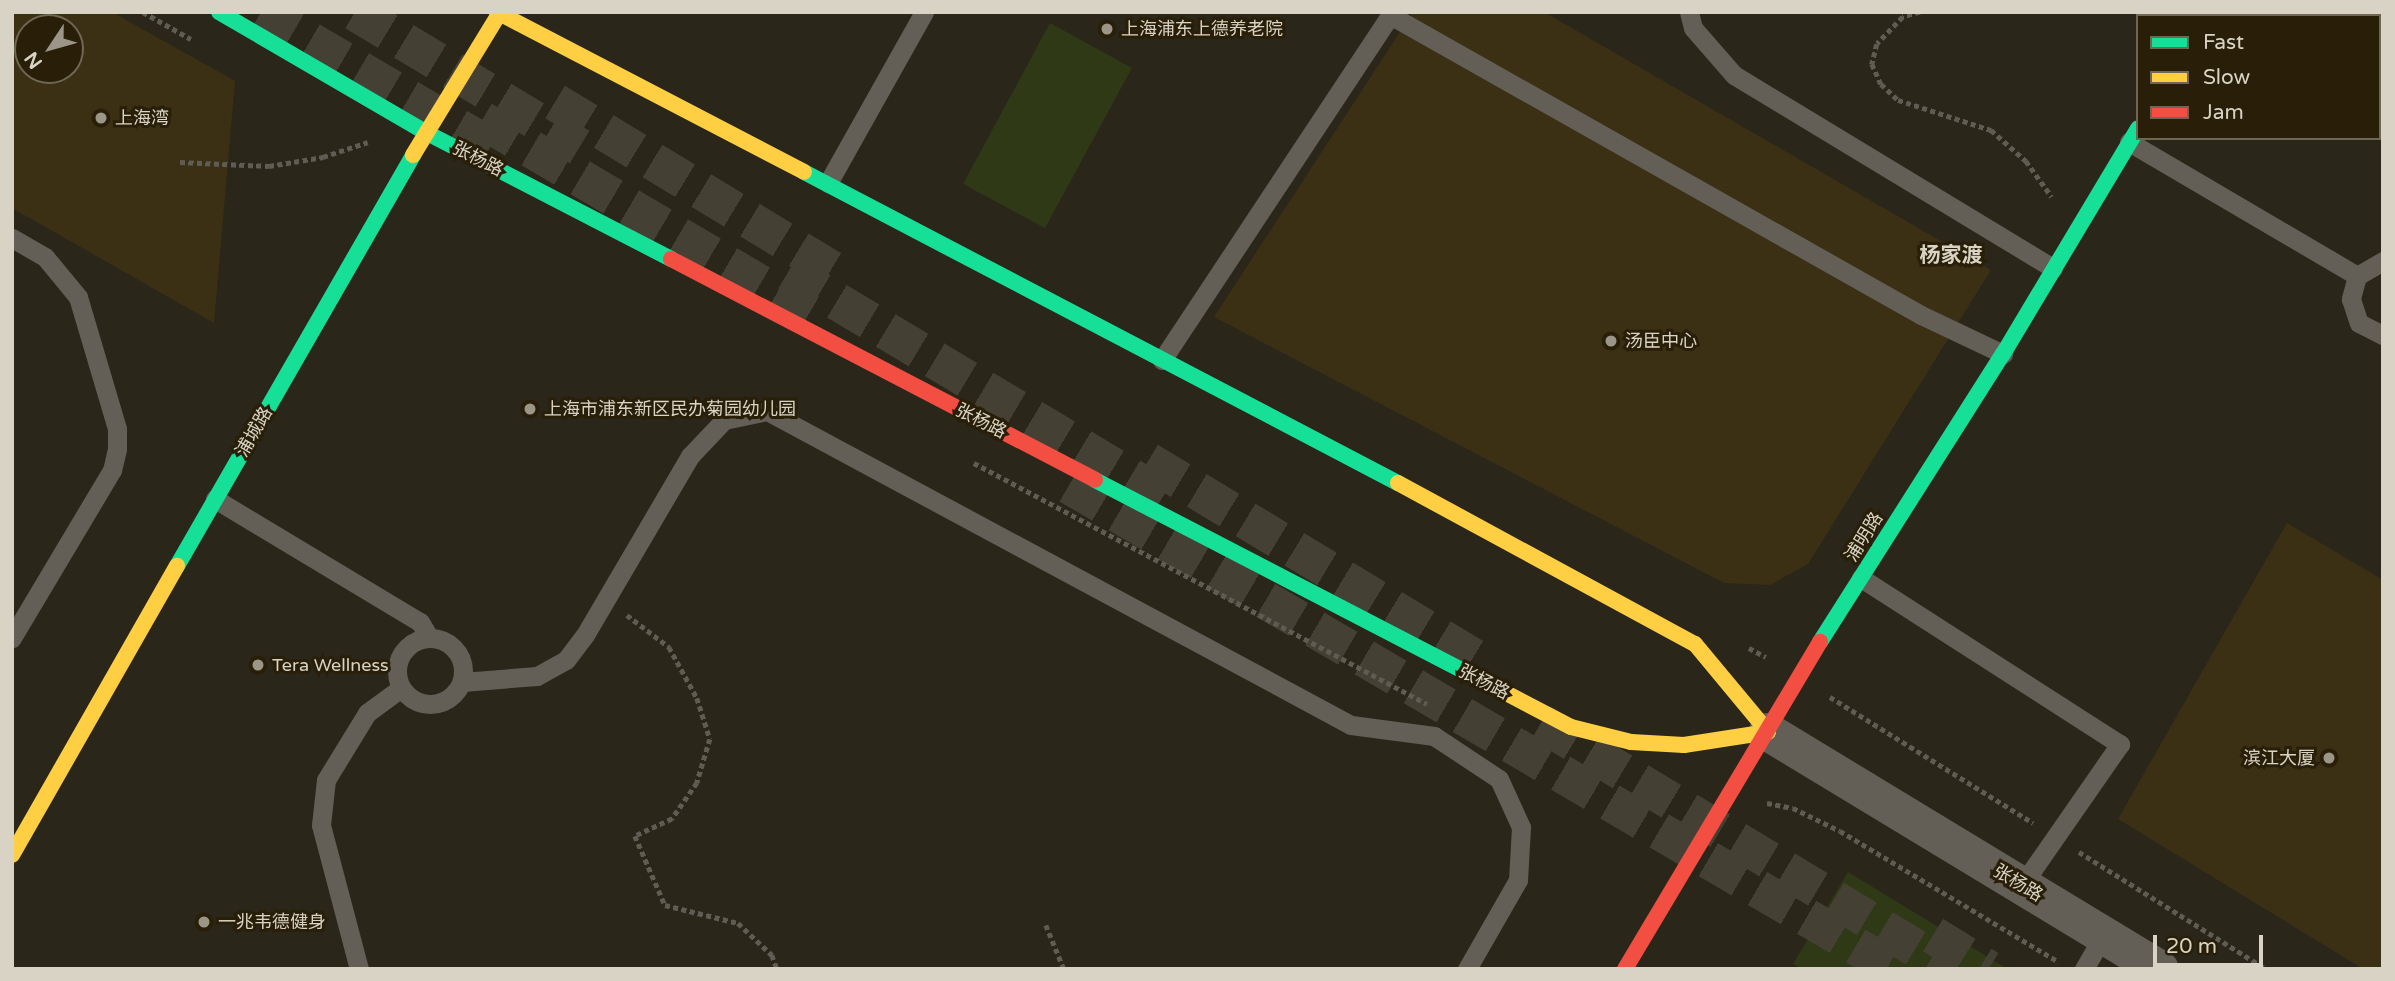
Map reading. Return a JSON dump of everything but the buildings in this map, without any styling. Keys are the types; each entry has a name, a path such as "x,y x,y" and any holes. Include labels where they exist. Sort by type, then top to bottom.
{"main road":[{"name":"张杨路","path":"219,12 427,133 1571,727 1631,742 1684,745 1768,732"},
{"name":"张杨路","path":"499,13 1579,578 1695,644 1768,732"},
{"name":"浦城路","path":"12,855 215,499 499,13"},
{"name":"浦明路","path":"1625,969 1861,578 2003,354 2133,135"}],"street":[{"name":"张杨路","path":"1768,732 2160,969"}],"lane":[{"path":"828,183 924,12"},
{"path":"1689,12 1693,28 1734,75 2053,268"},
{"path":"1161,360 1391,14 1921,315 2003,354"},
{"path":"2141,140 2357,276"},
{"path":"12,238 45,257 78,297 117,429 117,449 112,470 12,638"},
{"path":"2383,261 2357,276 2352,287 2353,312 2369,331 2383,335"},
{"path":"462,682 537,676 566,660 606,600 690,456 724,420 767,411 1351,725 1434,736 1499,779 1521,827 1518,880 1467,969"},
{"path":"215,499 420,622 429,637"},
{"path":"1861,578 2120,744 2022,886"},
{"path":"440,638 458,652 464,672 462,682 449,699 429,704 418,702 401,688 397,677 401,655 417,639 440,638"},
{"path":"359,969 321,825 326,780 367,713 401,688"},
{"path":"2084,969 2104,935"}],"path":[{"path":"1920,12 1903,17 1877,44 1872,64 1881,84 1898,100 1991,130 2026,161 2076,230"},
{"path":"180,162 269,166 323,156 370,141"},
{"path":"606,600 669,647 697,698 710,739 697,783 672,819 635,836 665,905 738,923 772,955 777,969"},
{"path":"1046,925 1064,969"}],"shaded area":[{"name":"上海湾","path":"12,12 112,12 235,81 214,323 12,208"},
{"path":"1413,12 1544,12 1991,270 1808,564 1770,585 1724,583 1214,317"},
{"path":"2287,523 2383,580 2383,969 2363,969 2118,819"}],"green space":[{"path":"1050,23 1132,68 1045,228 963,184"},
{"path":"1848,872 2006,969 1802,969 1793,964"}],"tunnel":[{"path":"261,12 501,153"},
{"path":"355,12 580,147"},
{"path":"555,102 836,272"},
{"path":"482,120 810,313"},
{"path":"788,272 1169,500"},
{"path":"1148,461 1486,665"},
{"path":"1069,485 1895,969"},
{"path":"1541,723 1951,969"},
{"path":"1933,935 1988,969"}],"traffic: fast":[{"path":"219,12 427,133 671,259"},
{"path":"1820,642 2003,354 2136,131"},
{"path":"177,566 413,155"},
{"path":"804,172 1398,483"},
{"path":"1095,480 1506,693"}],"traffic: slow":[{"path":"497,12 804,172"},
{"path":"413,155 499,14"},
{"path":"1398,483 1695,644 1768,732"},
{"path":"12,855 177,566"},
{"path":"1506,693 1571,727 1631,742 1684,745 1768,732"}],"traffic: jam":[{"path":"671,259 1095,480"},
{"path":"1625,969 1820,642"}],"place":[{"name":"上海浦东上德养老院","path":"1107,29"},
{"name":"上海湾","path":"101,118"},
{"name":"汤臣中心","path":"1611,341"},
{"name":"上海市浦东新区民办菊园幼儿园","path":"530,409"},
{"name":"Tera Wellness","path":"258,665"},
{"name":"滨江大厦","path":"2329,758"},
{"name":"一兆韦德健身","path":"204,922"}],"district":[{"name":"杨家渡","path":"1951,256"}]}
